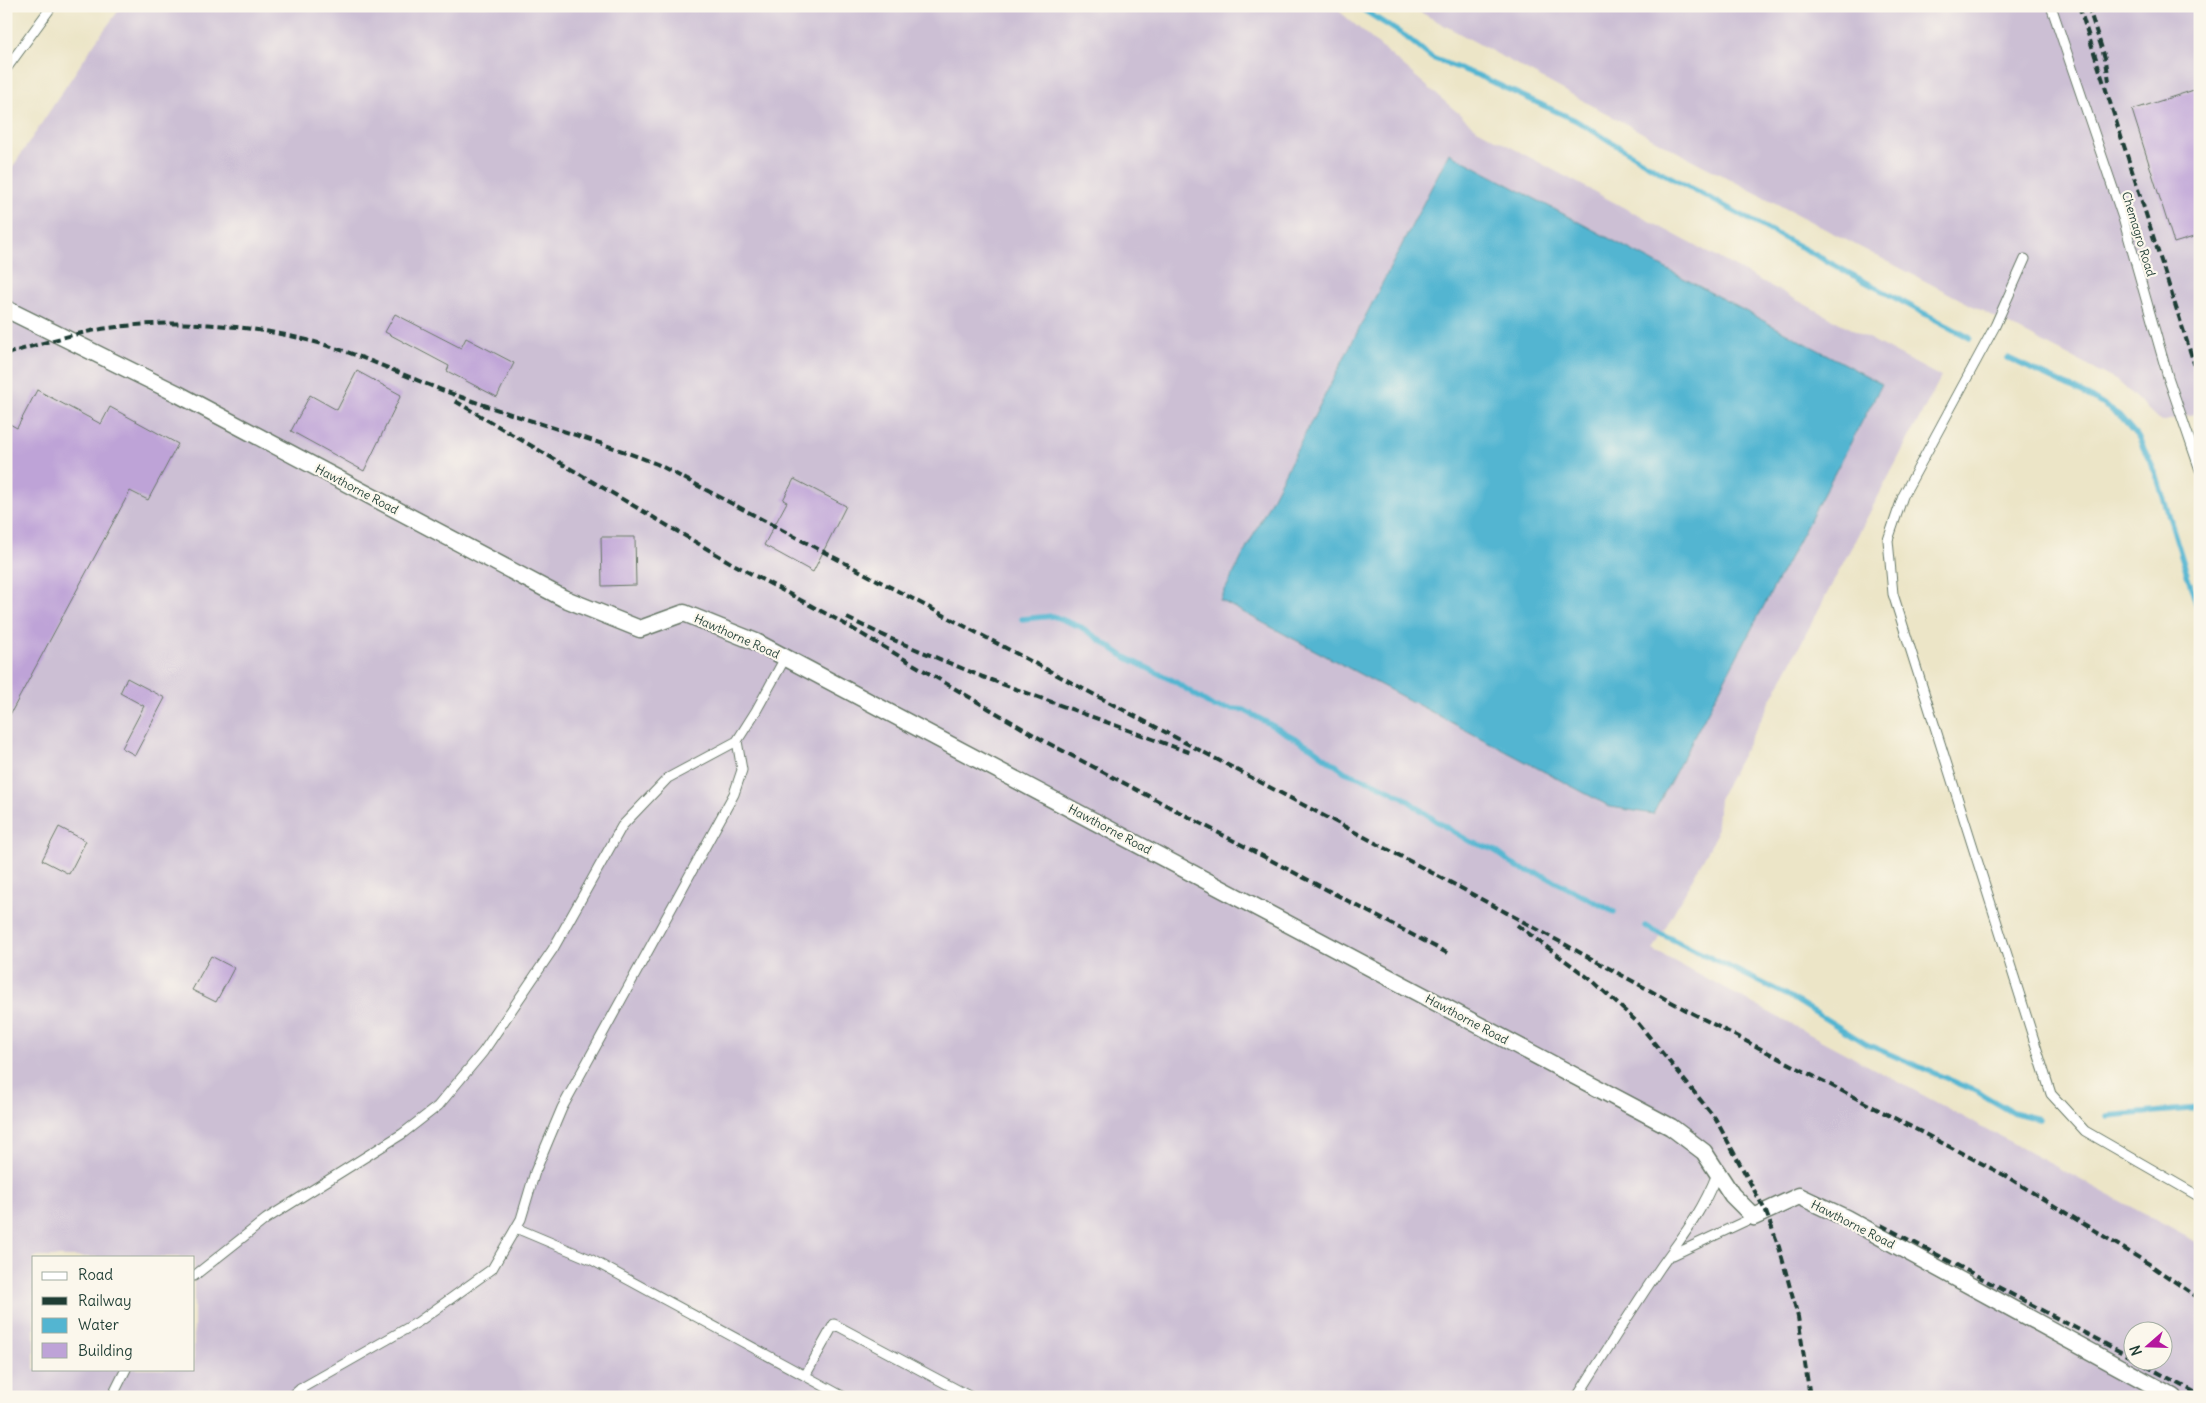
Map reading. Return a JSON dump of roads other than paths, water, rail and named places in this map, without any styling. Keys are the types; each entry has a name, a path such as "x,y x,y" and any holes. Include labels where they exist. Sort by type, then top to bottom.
{"street":[{"name":"Hawthorne Road","path":"6,309 178,394 563,598 640,629 684,613 756,642 1671,1127 1704,1152 1732,1195 1754,1217 1799,1196 1846,1218 2174,1397"}],"lane":[{"path":"6,69 52,6"},
{"name":"Chemagro Road","path":"2050,6 2123,218 2168,377 2197,454 2200,470"},
{"path":"2025,259 1991,335 1903,496 1888,540 1893,594 2052,1094 2085,1132 2200,1197"},
{"path":"195,1275 266,1219 402,1134 438,1106 483,1052 553,949 622,826 668,778 736,741 756,711 785,658"},
{"path":"291,1397 418,1322 492,1269 521,1219 535,1172 562,1108 734,794 742,770 736,741"},
{"path":"1577,1397 1705,1204 1717,1174"},
{"path":"1669,1257 1687,1246 1754,1217"},
{"path":"516,1228 592,1260 844,1397"},
{"path":"805,1376 834,1324 971,1397"},
{"path":"112,1397 126,1370"}],"water":[{"path":"1449,153 1882,384 1653,814 1611,807 1220,600"}],"waterway":[{"path":"1363,6 1365,11 1405,36 1432,58 1477,75 1575,120 1659,171 1970,338"},
{"path":"2008,358 2089,396 2119,415 2138,437 2156,474 2200,616"},
{"path":"1022,619 1053,616 1081,627 1125,657 1174,681 1214,707 1244,710 1311,747 1345,772 1377,784 1403,797 1436,821 1469,841 1494,850 1518,868 1545,876 1614,912"},
{"path":"1645,926 1787,995 1866,1044 1976,1091 2012,1112 2039,1119"},
{"path":"2107,1116 2200,1108"}],"railway":[{"path":"2079,6 2200,382"},
{"path":"2088,6 2106,61 2109,81"},
{"path":"6,354 83,333 136,325 217,325 270,332 296,337 340,350 446,392 609,446 657,464 1459,887 1686,1010 2004,1175 2149,1264 2200,1299"},
{"path":"455,401 733,564 836,619 1046,742 1447,953"},
{"path":"847,618 889,638 983,677 1191,753"},
{"path":"1517,925 1594,982 1638,1023 1715,1118 1766,1212 1779,1247 1798,1317 1810,1397"},
{"path":"1881,1225 2124,1354"},
{"path":"2154,1370 2200,1395"}]}
